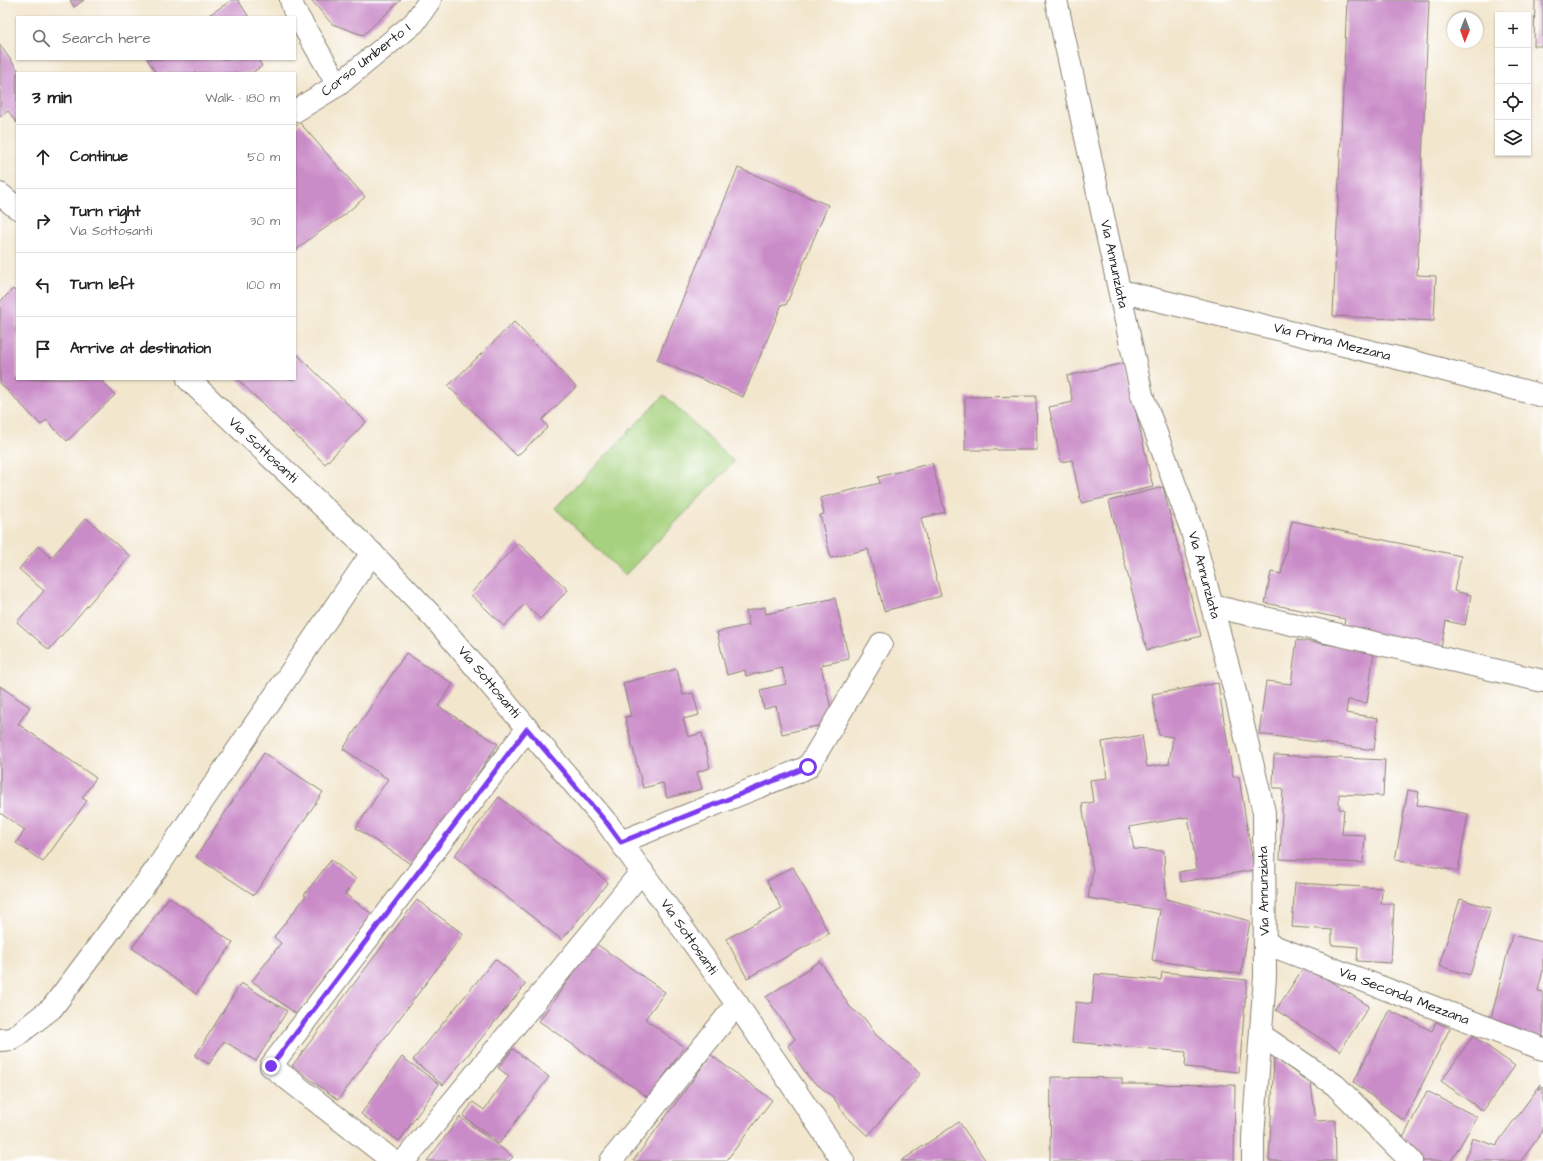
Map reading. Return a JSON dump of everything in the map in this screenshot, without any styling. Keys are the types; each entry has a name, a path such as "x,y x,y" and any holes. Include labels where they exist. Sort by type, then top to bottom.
{"street":[{"path":"291,0 294,10 338,85"},
{"name":"Corso Umberto I","path":"296,110 338,85 414,23 430,0"},
{"name":"Via Annunziata","path":"1056,0 1142,395 1191,528 1235,692 1264,812 1265,977 1253,1137 1253,1161"},
{"path":"0,194 16,207"},
{"name":"Via Prima Mezzana","path":"1120,291 1410,361 1543,396"},
{"name":"Via Sottosanti","path":"189,380 372,553 435,619 607,823 737,1004 843,1161"},
{"path":"0,1040 12,1039 52,1008 157,868 372,553"},
{"path":"1212,606 1543,681"},
{"path":"621,842 808,767 881,644"},
{"path":"393,1161 271,1066 527,729 529,730"},
{"path":"404,1161 642,871"},
{"name":"Via Seconda Mezzana","path":"1265,943 1543,1049"},
{"path":"611,1161 737,1004"},
{"path":"1261,1035 1335,1085 1411,1161"}],"green space":[{"path":"664,395 734,462 625,575 555,508"}],"building":[{"path":"70,0 84,0 74,7"},
{"path":"232,0 238,0 248,16 208,16"},
{"path":"311,0 401,0 363,35 332,24"},
{"path":"1347,0 1429,0 1417,275 1436,276 1434,321 1333,316"},
{"path":"1535,0 1543,0 1543,46 1534,46"},
{"path":"0,45 19,72 16,72 16,122 8,111 0,117"},
{"path":"148,60 259,60 262,66 253,72 154,72 155,71"},
{"path":"300,123 365,197 343,216 312,237 296,250 296,126"},
{"path":"738,168 828,205 786,305 782,304 743,397 657,360"},
{"path":"13,289 16,292 16,380 101,380 115,395 67,441 46,420 41,425 0,383 0,302"},
{"path":"514,322 576,387 542,420 548,427 517,456 448,386"},
{"path":"296,353 366,422 325,464 238,380 296,380"},
{"path":"1125,363 1153,487 1081,503 1072,460 1061,462 1049,407 1073,402 1067,376"},
{"path":"1036,396 1037,450 965,450 965,397"},
{"path":"932,463 945,512 921,518 941,596 884,611 868,549 831,558 820,515 824,514 820,498 880,483 878,477"},
{"path":"1163,487 1201,636 1147,650 1109,501"},
{"path":"86,518 130,556 49,650 17,622 44,591 19,569 38,546 51,558"},
{"path":"1292,521 1461,556 1454,591 1471,595 1465,625 1446,621 1441,648 1343,628 1345,619 1265,603 1271,572 1281,574"},
{"path":"518,543 568,590 540,619 525,604 504,626 470,594"},
{"path":"835,598 849,659 821,665 834,722 782,734 776,706 764,709 760,690 786,684 782,668 746,676 745,670 727,675 717,632 749,625 746,611 765,607 766,614"},
{"path":"1297,640 1374,651 1367,703 1348,700 1346,713 1378,718 1374,750 1259,734 1266,681 1291,684"},
{"path":"406,653 453,684 438,706 498,744 415,867 356,828 388,779 343,749"},
{"path":"677,669 683,695 693,693 699,715 683,719 688,737 702,733 710,768 697,772 702,789 667,798 663,783 643,788 625,717 631,716 623,683"},
{"path":"1218,683 1233,777 1239,777 1254,870 1181,882 1179,872 1197,869 1188,817 1129,827 1134,849 1164,851 1166,899 1250,921 1241,974 1152,960 1160,910 1088,898 1093,871 1082,804 1093,802 1090,780 1107,778 1102,742 1142,735 1147,767 1169,764 1173,737 1159,735 1152,694"},
{"path":"0,686 30,707 18,724 96,778 82,798 87,801 43,862 16,843 25,830 0,813"},
{"path":"264,753 323,792 254,895 196,857"},
{"path":"1274,755 1385,760 1383,796 1339,794 1339,809 1344,809 1342,834 1365,835 1363,863 1280,859 1283,788 1273,788"},
{"path":"1408,790 1419,792 1417,805 1468,814 1458,871 1395,860"},
{"path":"499,797 608,882 562,940 454,856"},
{"path":"331,860 356,879 345,894 372,914 296,1014 252,981 281,943 274,937 306,896 304,895"},
{"path":"793,867 829,934 747,978 726,939 782,909 767,881"},
{"path":"1295,883 1382,888 1381,904 1394,904 1391,963 1357,961 1358,947 1332,945 1332,930 1292,927"},
{"path":"169,897 233,943 196,994 132,948"},
{"path":"1460,899 1491,908 1470,975 1439,966"},
{"path":"417,900 463,934 338,1100 292,1066"},
{"path":"1512,935 1543,942 1543,970 1538,991 1543,992 1543,1039 1489,1026"},
{"path":"595,943 665,992 645,1019 684,1047 649,1098 539,1021"},
{"path":"495,959 526,984 443,1085 413,1060"},
{"path":"820,961 850,1007 865,1019 876,1035 921,1073 868,1136 846,1116 833,1097 809,1078 788,1046 795,1039 766,997"},
{"path":"1305,965 1369,1006 1340,1051 1276,1010"},
{"path":"1162,972 1247,980 1239,1072 1185,1067 1186,1052 1072,1042 1076,1002 1092,1004 1095,974 1161,980"},
{"path":"241,983 287,1011 256,1061 224,1041 209,1064 195,1056"},
{"path":"1389,1010 1432,1031 1436,1022 1450,1028 1404,1121 1354,1082"},
{"path":"1473,1036 1515,1066 1483,1111 1441,1081"},
{"path":"513,1049 549,1077 499,1144 463,1116 473,1102 484,1110 509,1076 498,1068"},
{"path":"711,1055 772,1100 726,1161 633,1161"},
{"path":"402,1057 439,1084 399,1141 361,1114"},
{"path":"1274,1057 1311,1084 1316,1121 1335,1120 1336,1161 1269,1161"},
{"path":"1051,1077 1122,1078 1122,1084 1235,1085 1234,1161 1050,1161"},
{"path":"1541,1084 1539,1090 1543,1086 1543,1131 1521,1161 1465,1161 1472,1138 1497,1146 1498,1142"},
{"path":"1427,1091 1477,1117 1451,1161 1423,1161 1402,1140"},
{"path":"460,1117 513,1157 509,1161 427,1161"},
{"path":"959,1122 986,1161 901,1161"}],"route":[{"path":"271,1066 527,729 607,823 621,842 808,767"}]}
